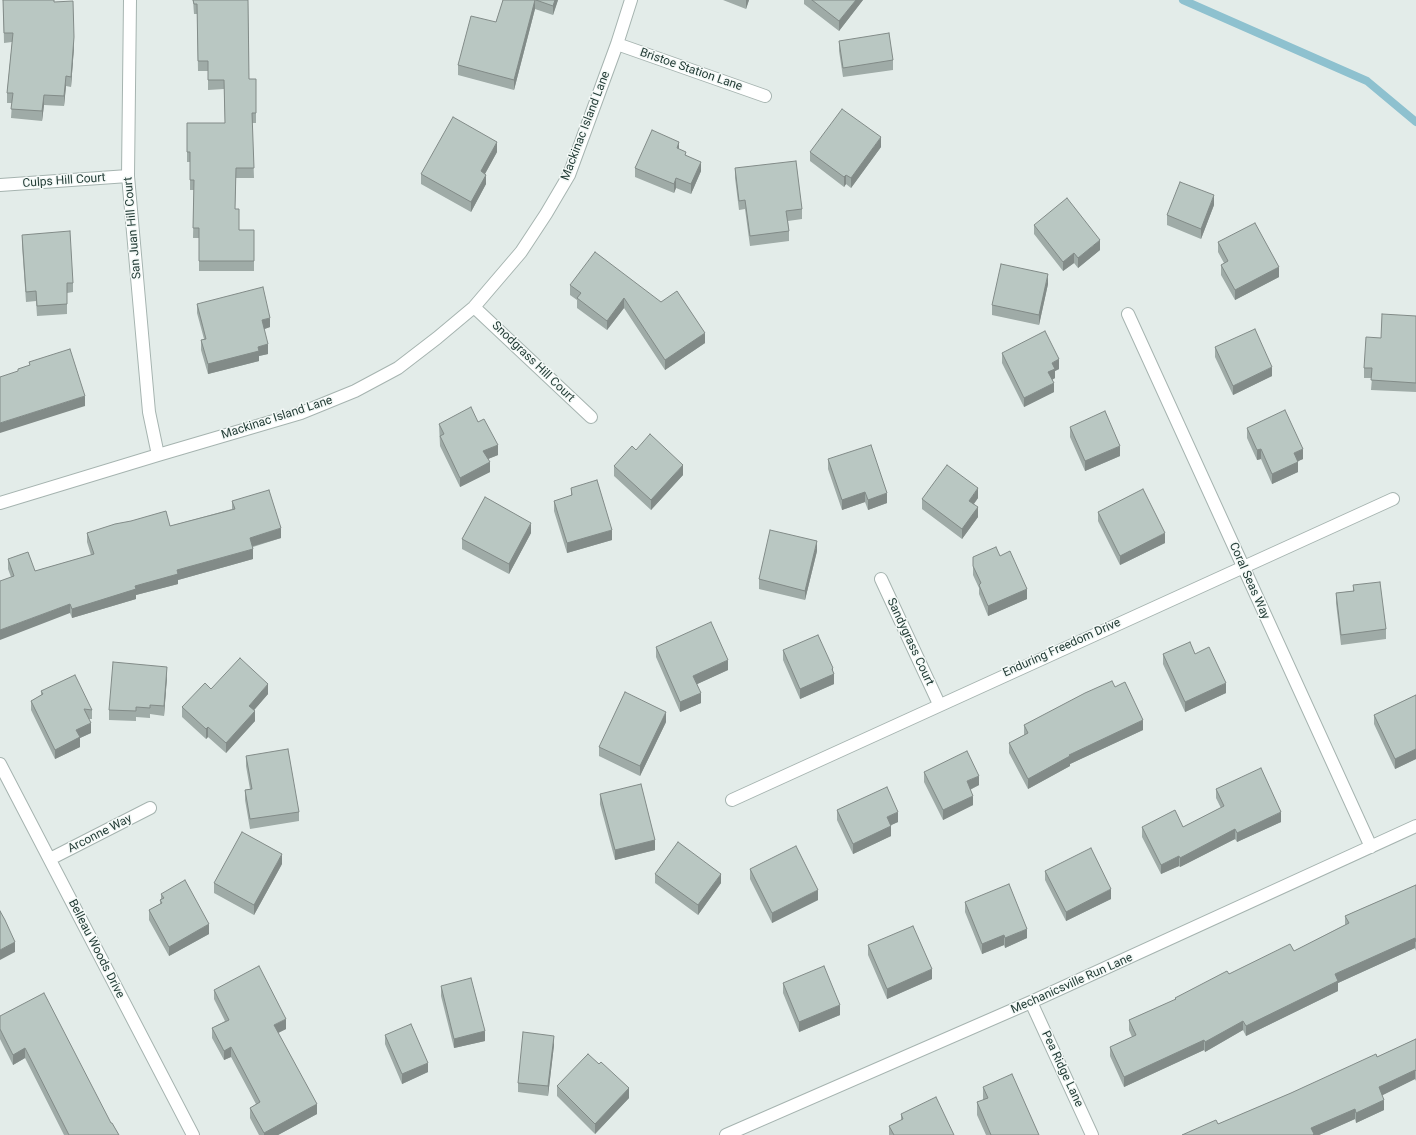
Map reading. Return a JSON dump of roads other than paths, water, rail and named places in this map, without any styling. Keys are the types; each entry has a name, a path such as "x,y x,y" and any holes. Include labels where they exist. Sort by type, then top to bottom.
{"street":[{"name":"San Juan Hill Court","path":"130,0 128,176 149,412 158,455"},
{"name":"Mackinac Island Lane","path":"0,503 301,413 355,391 398,368 437,338 474,307 521,252 569,175 617,44 631,0"},
{"name":"Bristoe Station Lane","path":"617,44 766,96"},
{"name":"Culps Hill Court","path":"0,185 128,176"},
{"name":"Snodgrass Hill Court","path":"474,307 591,417"},
{"name":"Coral Seas Way","path":"1128,314 1370,847"},
{"name":"Enduring Freedom Drive","path":"732,800 939,704 1393,498"},
{"name":"Sandygrass Court","path":"881,580 939,704"},
{"name":"Belleau Woods Drive","path":"0,764 193,1135"},
{"name":"Arconne Way","path":"50,859 150,808"},
{"name":"Mechanicsville Run Lane","path":"726,1135 1032,1002 1416,826"},
{"name":"Pea Ridge Lane","path":"1032,1002 1092,1135"}],"waterway":[{"path":"1183,0 1367,81 1416,122"}]}
